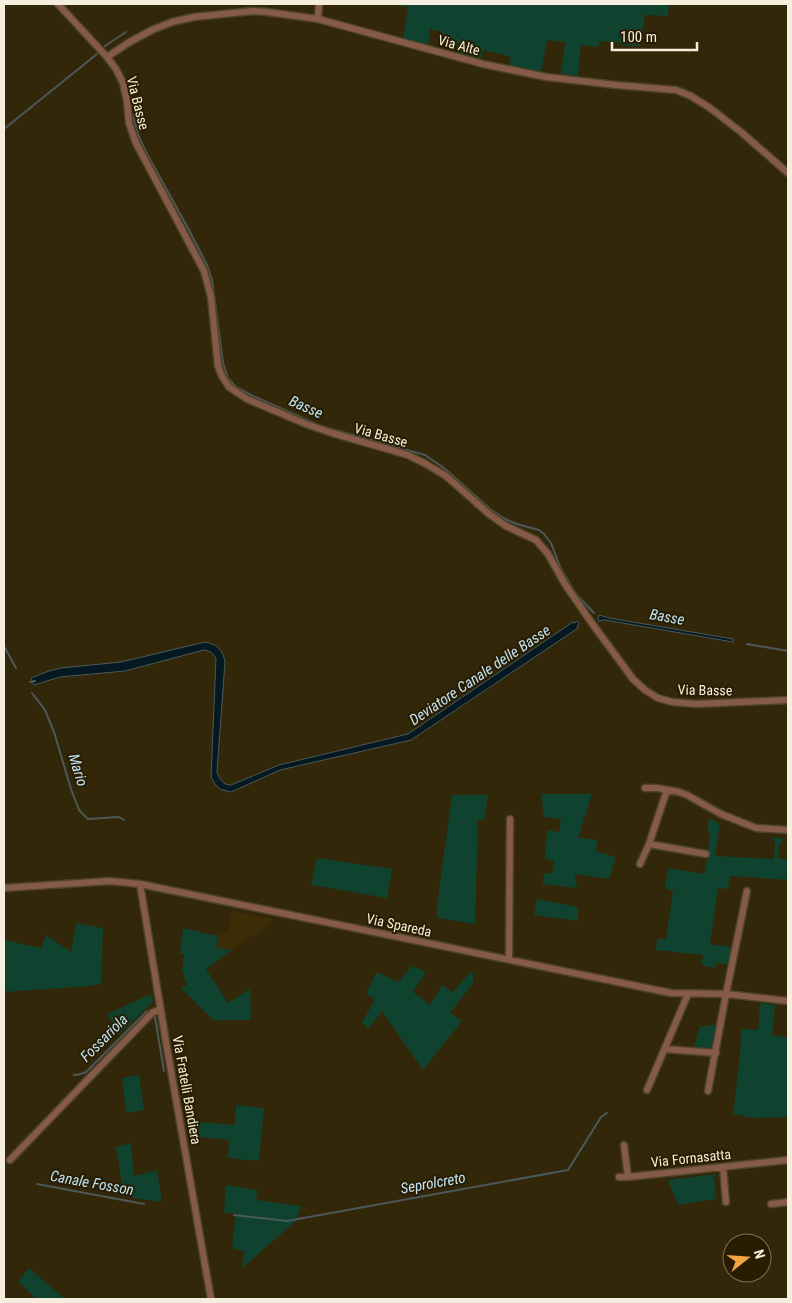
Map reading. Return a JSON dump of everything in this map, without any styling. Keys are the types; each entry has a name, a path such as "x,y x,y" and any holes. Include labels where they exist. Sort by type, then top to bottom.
{"street":[{"name":"Via Basse","path":"58,4 107,57 116,68 123,83 129,123 136,143 204,271 211,297 218,366 229,387 247,399 306,424 408,455 446,476 488,514 506,526 536,540 548,554 564,584 633,679 658,698 672,702 696,704 788,700"},
{"path":"318,20 319,4"},
{"name":"Via Alte","path":"107,57 152,30 172,22 194,17 253,11 318,20 483,64 546,77 676,90 691,96 710,108 741,132 788,174"},
{"path":"645,788 680,792 721,814 756,828 788,830"},
{"path":"640,864 649,844 667,790"},
{"path":"509,959 510,819"},
{"path":"649,844 706,854"},
{"name":"Via Spareda","path":"4,888 110,881 140,884 671,993 726,994 788,1001"},
{"name":"Via Fratelli Bandiera","path":"140,884 211,1299"},
{"path":"708,1091 748,891"},
{"path":"647,1090 688,994"},
{"path":"10,1160 152,1013 160,1009"},
{"path":"665,1049 716,1053"},
{"path":"624,1145 628,1177"},
{"name":"Via Fornasatta","path":"619,1178 788,1160"},
{"path":"723,1167 726,1202"},
{"path":"771,1204 788,1202"}],"shaded area":[{"path":"232,911 272,919 266,929 232,950 216,948 218,936 228,930"}],"green space":[{"path":"391,4 669,4 668,16 645,15 640,46 619,45 619,42 600,41 598,47 581,45 578,76 561,74 565,42 547,40 541,73 509,66 511,57 484,50 480,60 457,54 461,45 440,39 442,32 430,29 428,47 403,40 408,7"},
{"path":"541,794 592,794 578,838 598,840 595,851 616,857 609,879 575,874 577,888 542,884 545,873 552,873 554,861 545,859 547,830 559,832 561,819 544,817"},
{"path":"452,795 488,795 484,821 478,819 475,924 437,918"},
{"path":"709,818 720,824 715,856 774,859 775,843 772,837 784,839 779,845 778,858 788,860 788,880 730,876 728,889 718,888 710,944 736,948 730,964 716,963 715,968 701,965 703,955 656,950 657,939 666,939 673,891 665,888 668,868 705,874 710,833 707,832"},
{"path":"317,858 392,869 387,898 311,885"},
{"path":"537,899 578,907 578,921 534,915"},
{"path":"76,923 103,928 101,984 4,992 4,940 41,948 46,935 71,952"},
{"path":"183,928 218,936 216,948 232,950 206,969 228,1003 250,989 251,1020 213,1020 181,988 187,985 182,970 184,954 180,953"},
{"path":"412,966 426,972 413,992 430,1005 442,985 453,992 472,970 474,982 450,1013 462,1021 423,1070 382,1011 368,1029 362,1022 375,1000 366,993 377,972 398,982"},
{"path":"151,994 153,1002 119,1034 107,1014"},
{"path":"760,1003 775,1005 772,1035 788,1038 788,1117 754,1118 733,1114 741,1029 758,1030"},
{"path":"717,1025 713,1049 694,1048 700,1026"},
{"path":"139,1075 144,1110 126,1113 122,1078"},
{"path":"236,1105 264,1108 259,1161 228,1158 229,1140 188,1136 186,1121 235,1125"},
{"path":"131,1143 134,1176 157,1170 162,1202 124,1196 116,1147"},
{"path":"718,1174 714,1177 716,1199 678,1205 668,1180"},
{"path":"226,1185 258,1190 256,1200 301,1206 296,1221 242,1268 244,1251 232,1248 236,1213 224,1213"},
{"path":"29,1268 65,1299 36,1299 18,1281"}],"water":[{"path":"599,615 733,639 733,642 605,620 598,621"},
{"path":"577,621 579,624 578,628 411,740 280,770 231,792 220,789 211,777 216,659 210,652 204,650 125,671 60,677 34,685 31,678 61,668 121,662 205,642 213,644 223,654 225,662 217,772 222,782 231,785 279,765 408,734"}],"waterway":[{"path":"105,46 126,32"},
{"path":"4,129 97,54"},
{"name":"Basse","path":"133,115 139,137 147,154 207,265 212,280 223,363 228,378 236,387 251,395 316,424"},
{"name":"Basse","path":"321,426 425,455 444,468 490,509 505,519 539,530 551,543 561,569 576,594 594,613"},
{"name":"Basse","path":"747,644 788,651"},
{"name":"Mario","path":"4,646 16,668"},
{"name":"Deviatore Canale delle Basse","path":"30,682 35,681"},
{"name":"Mario","path":"32,693 45,710 54,732 79,810 88,819 119,817 124,820"},
{"name":"Fossariola","path":"74,1075 86,1072 147,1011"},
{"path":"155,1017 164,1071"},
{"name":"Seprolcreto","path":"234,1215 287,1221 568,1170 601,1117 607,1113"},
{"name":"Canale Fosson","path":"37,1184 144,1204"}]}
